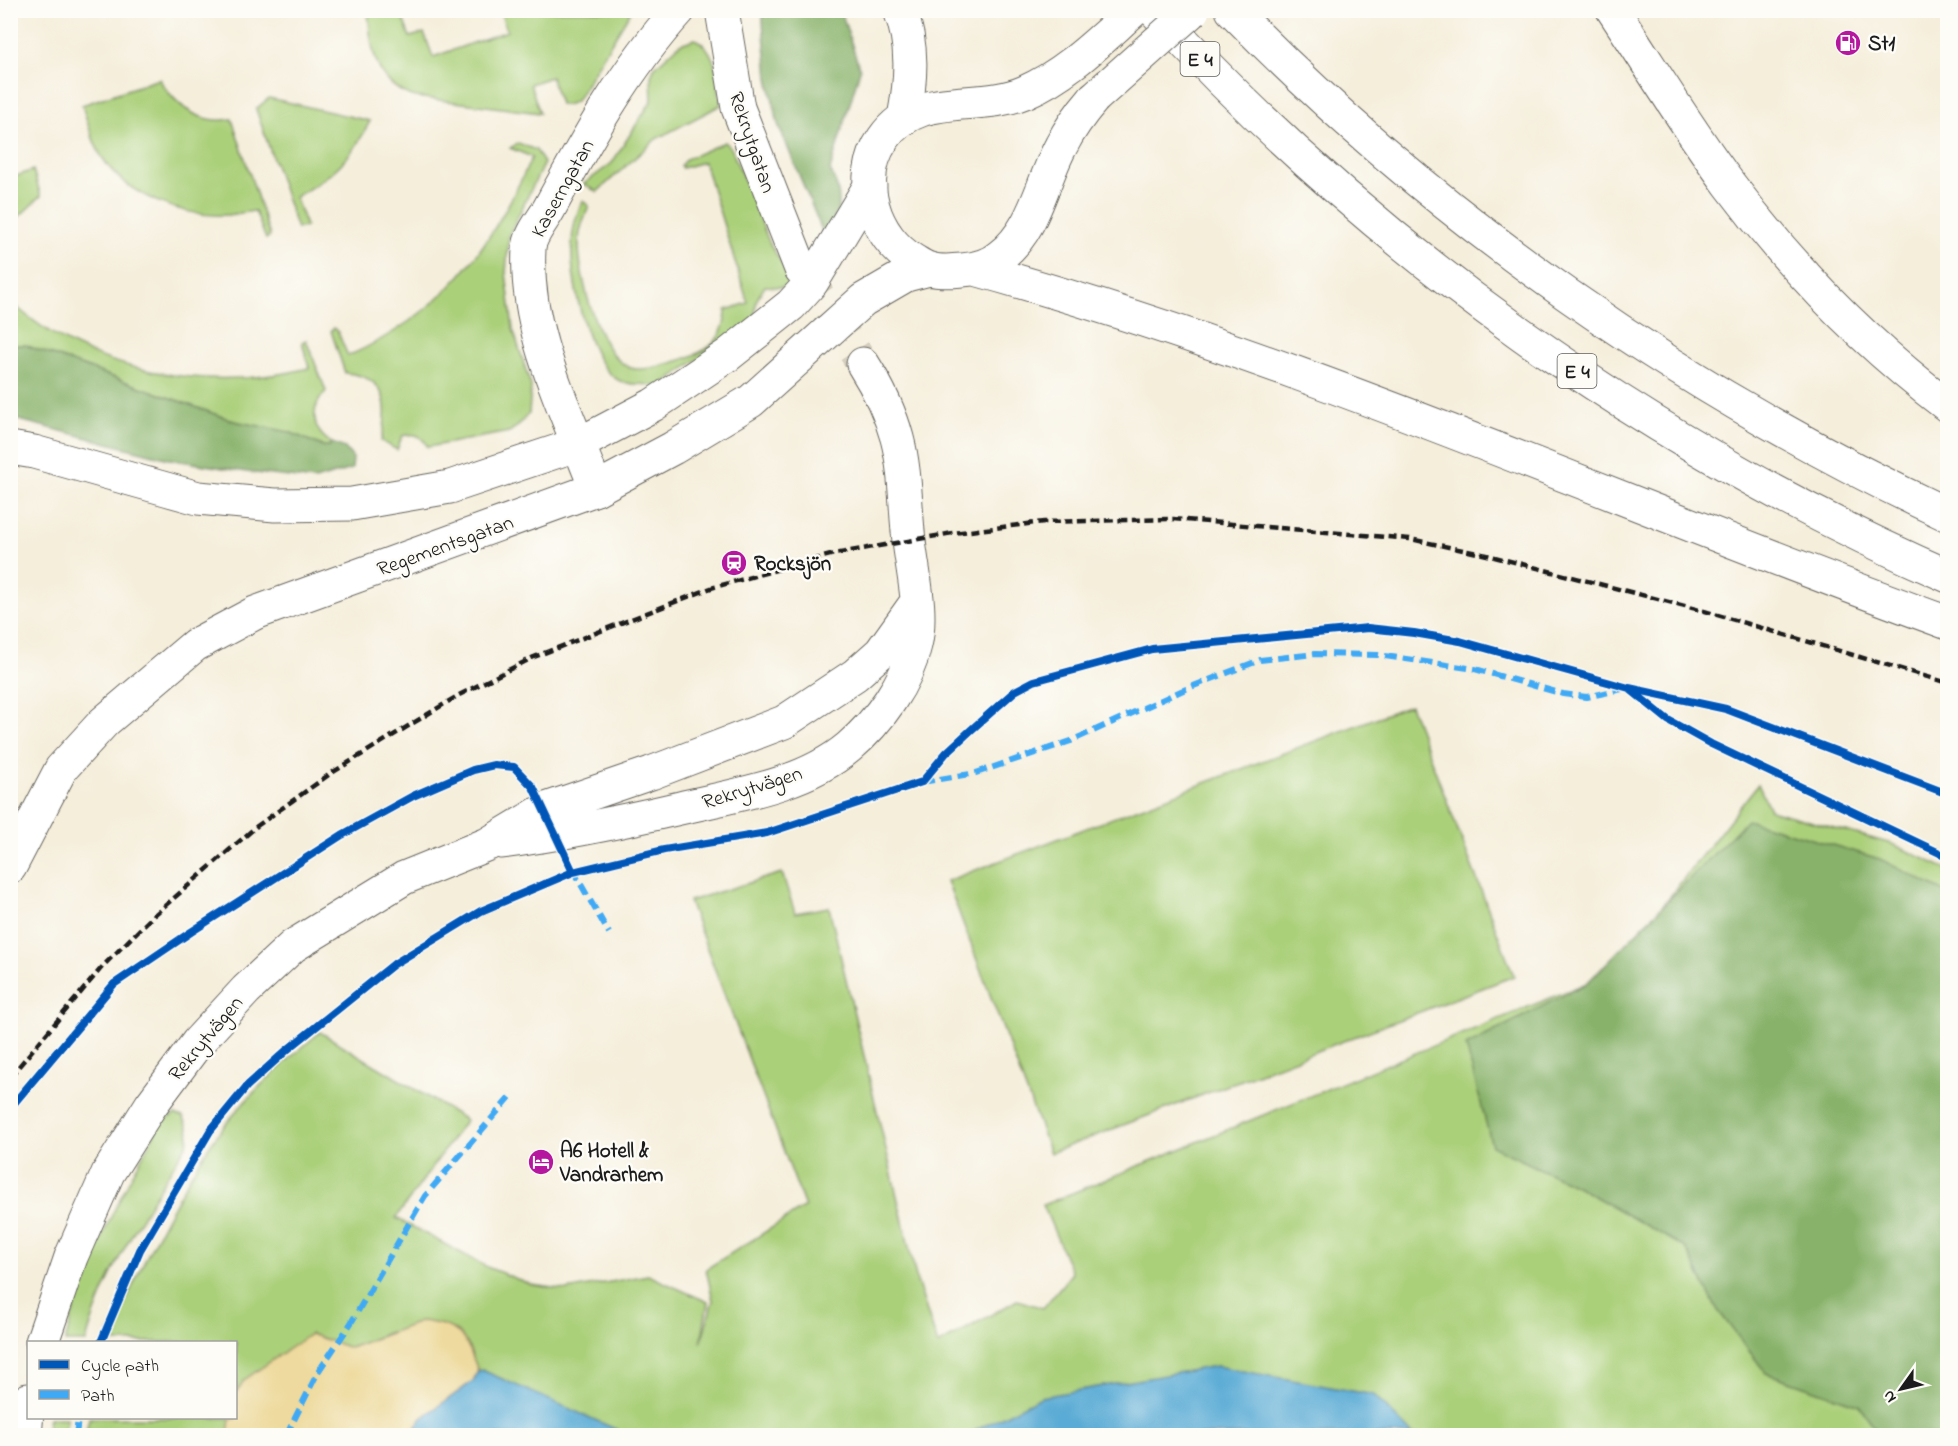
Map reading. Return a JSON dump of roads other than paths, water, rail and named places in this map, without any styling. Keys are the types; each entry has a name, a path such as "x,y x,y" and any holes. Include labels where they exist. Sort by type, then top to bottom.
{"main road":[{"name":"Kaserngatan","path":"596,489 539,337 530,289 529,246 582,148 654,37 679,10"},
{"name":"Rekrytgatan","path":"722,10 738,108 801,269"},
{"path":"900,10 906,26 910,58 910,88 904,118"},
{"path":"929,269 889,242 878,225 870,186 872,165 883,139 904,118 926,107 995,100 1024,93 1071,66 1134,10"},
{"name":"E 4","path":"1154,10 1186,45 1308,163 1499,319 1590,380 1725,462 1820,514 1947,576"},
{"path":"975,269 998,258 1014,244 1027,227 1060,147 1076,118 1094,98 1192,10"},
{"name":"E 4","path":"1232,10 1300,78 1383,152 1542,279 1636,343 1763,420 1875,481 1947,515"},
{"path":"1612,10 1693,133 1767,231 1844,314 1947,406"},
{"path":"10,448 34,452 198,498 275,505 352,504 450,487 579,444 653,405 728,355 791,306 812,282 870,186"},
{"name":"Regementsgatan","path":"10,867 61,769 104,722 195,645 255,613 596,489 673,448 751,401 863,300 906,275 929,269 975,269"},
{"path":"975,269 1130,314 1301,374 1947,623"},
{"name":"Rekrytvägen","path":"488,844 575,831 731,796 782,782 814,768 849,747 880,714 902,680 916,645 916,603 897,438 876,386 863,364"},
{"name":"Rekrytvägen","path":"42,1341 71,1257 108,1173 151,1105 198,1042 246,990 293,946 404,878 488,844 546,809 651,774 784,722 855,675 881,652 916,603"},
{"path":"25,1436 27,1412"}],"water":[{"path":"1216,1366 1374,1395 1413,1435 966,1435 1041,1397"},
{"path":"482,1370 629,1435 410,1435 422,1418 473,1381 478,1371"}],"tunnel":[{"path":"801,269 863,364"}],"railway":[{"path":"10,1077 103,966 152,917 257,826 330,774 459,695 534,657 711,588 834,554 953,533 1044,522 1173,519 1410,539 1487,555 1704,611 1948,683"}],"place":[{"name":"St1","path":"1848,43"},
{"name":"Rocksjön","path":"734,563"},
{"name":"A6 Hotell & Vandrarhem","path":"541,1162"}]}
